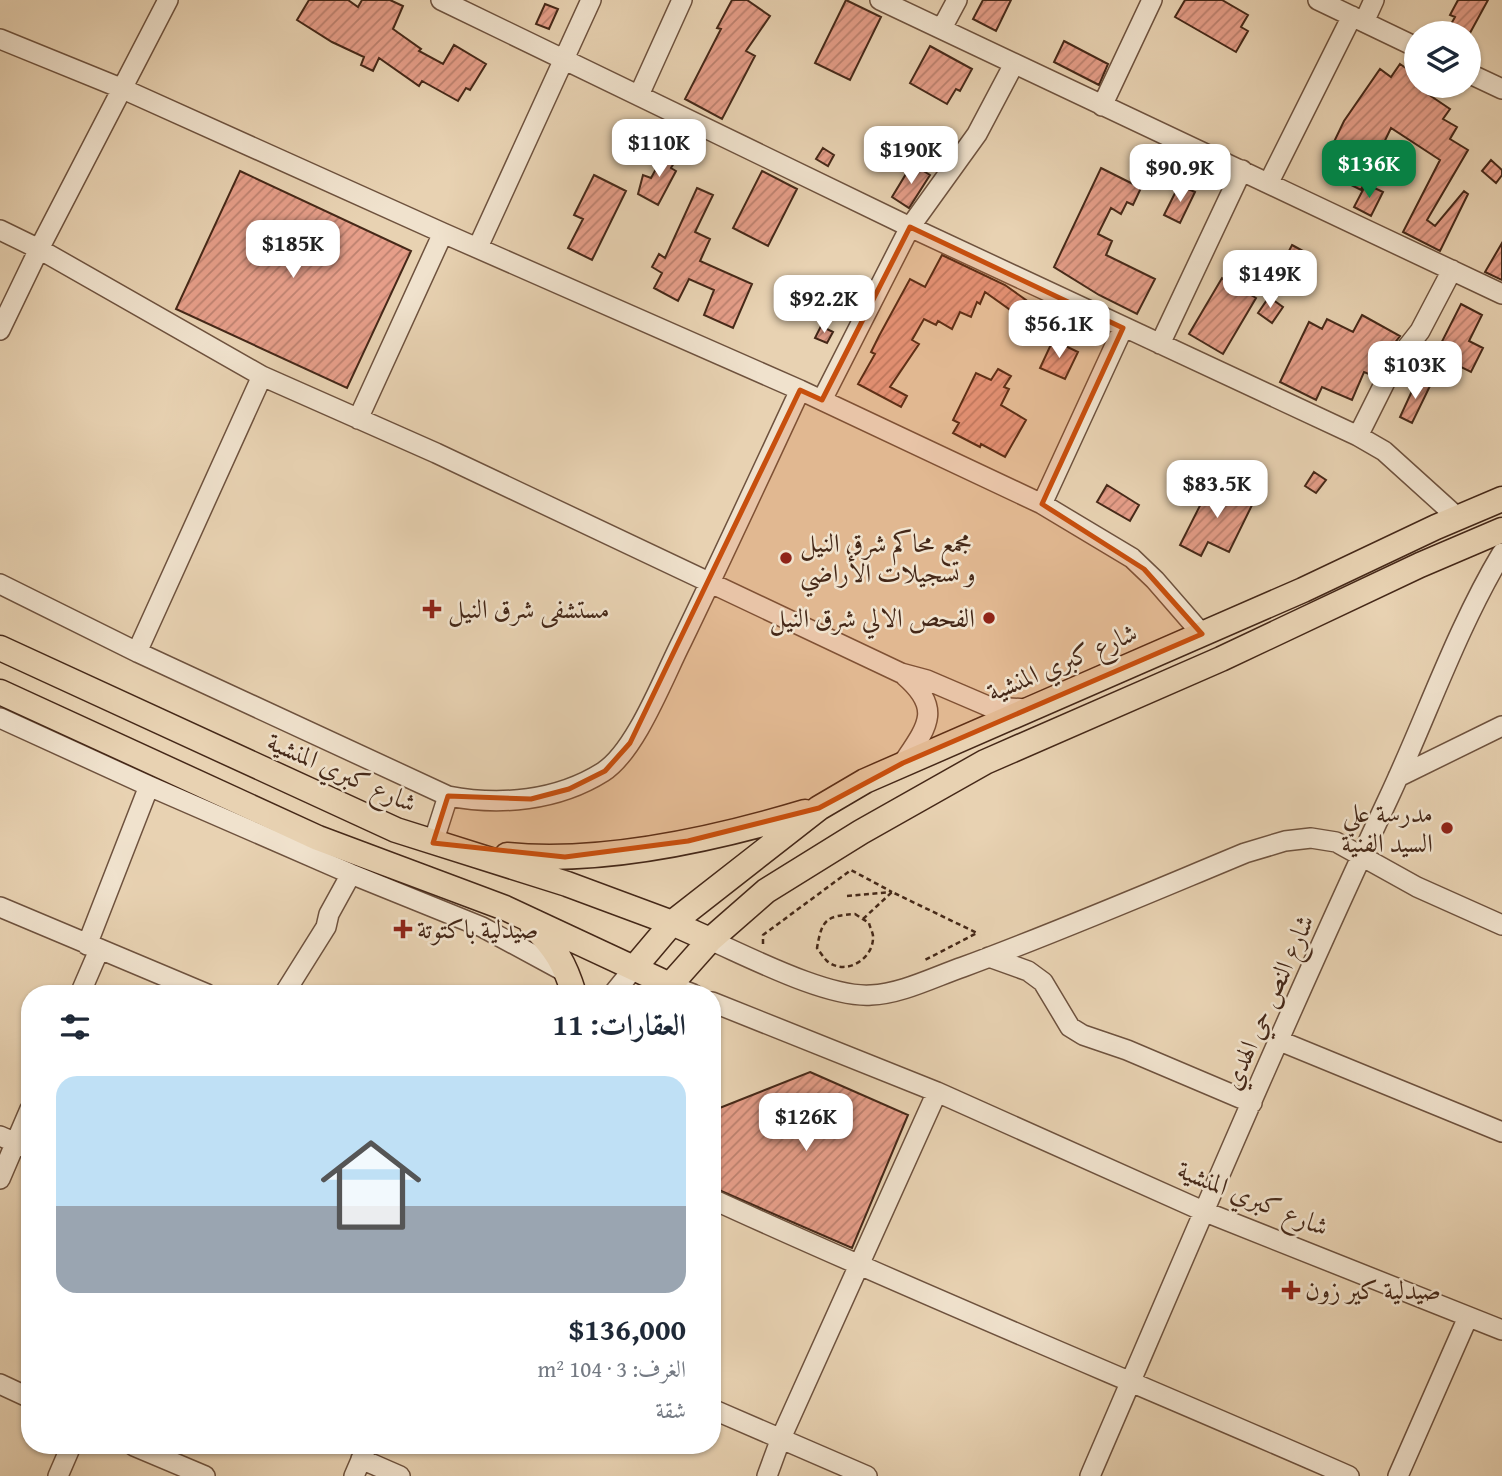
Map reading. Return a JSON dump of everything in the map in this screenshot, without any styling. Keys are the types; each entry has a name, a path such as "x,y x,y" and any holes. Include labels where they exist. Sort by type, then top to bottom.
{"main road":[{"name":"شارع كبري المنشية","path":"634,968 671,923 819,808 864,782 1492,503 1502,488"},
{"path":"669,985 710,940 746,907 786,878 985,762 1184,675 1445,553 1502,530"},
{"name":"شارع كبري المنشية","path":"0,648 342,806 445,846 567,884 710,940"},
{"path":"0,692 318,838 505,908 634,968 659,985"},
{"path":"445,846 524,856 565,857 688,841 819,808"},
{"path":"505,908 531,925 551,943 570,983"}],"street":[{"path":"0,330 39,248 168,0"},
{"path":"441,0 910,227 1358,436 1384,452 1457,517"},
{"path":"478,247 591,0"},
{"path":"639,95 682,0"},
{"path":"880,0 1502,294"},
{"path":"942,28 957,0"},
{"path":"1102,106 1152,0"},
{"path":"1318,0 1404,41"},
{"path":"1269,183 1358,19 1374,0"},
{"path":"0,39 123,89 800,390 1042,504 1132,558 1202,634"},
{"path":"822,400 910,227 977,134 1014,64"},
{"path":"1481,79 1502,89"},
{"path":"1160,344 1242,170"},
{"path":"0,230 39,248 262,376 901,673 927,680 990,707 1028,709"},
{"path":"358,419 443,233"},
{"path":"1358,436 1394,364 1420,331 1452,270"},
{"path":"1042,504 1123,328"},
{"path":"137,652 262,376"},
{"path":"0,584 137,652 448,796 473,801 531,799 569,789 605,771 630,743 710,582 800,390"},
{"name":"شارع النص حي الهدي","path":"1090,1476 1203,1211 1398,777 1444,667 1502,553"},
{"path":"901,673 925,697 928,708 925,727 903,763"},
{"path":"0,718 351,874 482,927 570,983"},
{"path":"1398,777 1502,726"},
{"path":"83,985 149,786"},
{"path":"445,846 448,796"},
{"path":"710,940 793,976 842,992 871,995 901,989 989,957 1245,853 1285,841 1311,838 1336,842 1426,891 1502,925"},
{"path":"290,985 326,927 329,914 351,874"},
{"path":"0,907 185,985"},
{"path":"989,957 1028,971 1043,982 1070,1027 1083,1035 1127,1050 1252,1103"},
{"path":"620,985 634,968"},
{"name":"شارع كبري المنشية","path":"721,1006 937,1092 1203,1211 1502,1330"},
{"path":"1280,1041 1502,1132"},
{"path":"767,1476 781,1438 937,1092"},
{"path":"0,1179 15,1142"},
{"path":"721,1203 859,1267 1131,1380 1349,1476"},
{"path":"1398,1476 1468,1317"},
{"path":"0,1384 21,1394"},
{"path":"721,1413 867,1476"},
{"path":"58,1476 68,1454"},
{"path":"153,1454 205,1476"},
{"path":"360,1460 400,1476"}],"path":[{"path":"767,952 763,945 763,935 851,870 977,933 923,961"},
{"path":"847,896 892,892"},
{"path":"863,919 892,892"},
{"path":"855,914 863,919 869,923 874,938 868,955 853,965 837,966 828,961 817,948 821,926 833,916 855,914"}],"highlighted area":[{"path":"910,227 1123,328 1042,504 1144,569 1202,634 903,763 819,808 688,841 565,857 433,843 448,796 531,799 569,789 605,771 630,743 800,390 822,400"}],"building":[{"path":"309,0 348,0 358,7 362,0 390,0 403,6 393,29 421,49 419,51 443,64 454,45 486,64 470,90 466,88 458,101 422,81 419,86 379,58 373,71 361,65 364,57 332,42 297,20"},
{"path":"732,0 747,0 770,16 746,51 755,56 722,119 685,99 721,29 717,28"},
{"path":"846,0 881,17 850,80 815,63"},
{"path":"983,0 1011,0 996,31 973,19"},
{"path":"1185,0 1222,0 1248,15 1241,27 1248,31 1236,52 1175,17"},
{"path":"1458,0 1488,0 1477,21 1453,21 1455,17 1450,15"},
{"path":"545,4 558,9 549,29 536,24"},
{"path":"1064,41 1108,64 1099,85 1054,62"},
{"path":"930,46 972,69 960,91 956,89 947,104 910,83"},
{"path":"1400,64 1404,67 1404,98 1434,98 1450,109 1443,119 1457,127 1450,139 1468,150 1427,220 1435,226 1464,191 1468,194 1440,251 1403,232 1440,160 1391,128 1361,190 1331,175 1342,154 1331,148 1344,121 1380,69 1391,77"},
{"path":"918,129 938,143 921,166 902,152"},
{"path":"669,131 682,138 676,149 663,142"},
{"path":"823,148 834,155 828,166 816,159"},
{"path":"667,149 679,155 671,168 676,171 658,205 638,194 643,175 651,178"},
{"path":"1491,160 1502,170 1496,183 1482,171"},
{"path":"912,164 930,175 909,208 892,197"},
{"path":"1101,168 1141,188 1133,205 1127,202 1121,214 1111,208 1098,234 1112,241 1106,255 1155,279 1137,314 1099,295 1054,267"},
{"path":"240,171 411,251 347,388 176,309"},
{"path":"762,171 797,189 768,246 733,228"},
{"path":"594,175 626,191 592,260 568,248 583,219 574,215"},
{"path":"1366,184 1383,192 1371,216 1354,207"},
{"path":"1179,185 1195,192 1180,223 1164,215"},
{"path":"697,188 713,195 695,232 710,239 700,261 752,284 733,328 704,315 714,290 689,279 678,301 654,288 662,273 652,267 659,254 665,258"},
{"path":"1502,243 1502,280 1485,272"},
{"path":"1292,245 1303,251 1286,284 1275,278"},
{"path":"942,255 1005,285 1026,300 1016,314 985,292 971,317 960,312 952,329 938,321 936,325 924,319 912,340 919,344 890,387 907,396 901,407 858,384 875,354 871,352 910,279 925,287"},
{"path":"1222,278 1256,298 1223,354 1189,334"},
{"path":"1269,297 1283,307 1272,323 1258,313"},
{"path":"1461,304 1482,315 1469,341 1483,348 1471,372 1449,361 1441,378 1427,371"},
{"path":"1362,315 1400,336 1374,376 1364,372 1352,400 1322,387 1316,400 1280,382 1309,322 1322,329 1327,319 1353,332"},
{"path":"821,326 833,332 827,343 815,338"},
{"path":"1053,340 1078,352 1065,379 1040,368"},
{"path":"998,369 1011,376 1004,387 1009,389 1001,405 1026,420 1005,457 953,433 959,423 953,420 976,373 991,380"},
{"path":"1417,380 1430,386 1412,423 1400,417"},
{"path":"1314,472 1326,480 1316,493 1305,486"},
{"path":"1213,480 1254,501 1229,552 1208,542 1201,556 1180,545"},
{"path":"1107,485 1139,505 1130,521 1097,502"},
{"path":"810,1072 908,1115 852,1248 721,1191 721,1107"}],"place":[{"name":"مجمع محاكم شرق النيل و تسجيلات الأراضي","path":"786,558"},
{"name":"مستشفى شرق النيل","path":"432,609"},
{"name":"الفحص الالي شرق النيل","path":"989,618"},
{"name":"مدرسة علي السيد الفنية","path":"1447,828"},
{"name":"صيدلية باكتوتة","path":"403,929"},
{"name":"صيدلية كير زون","path":"1291,1290"}]}
